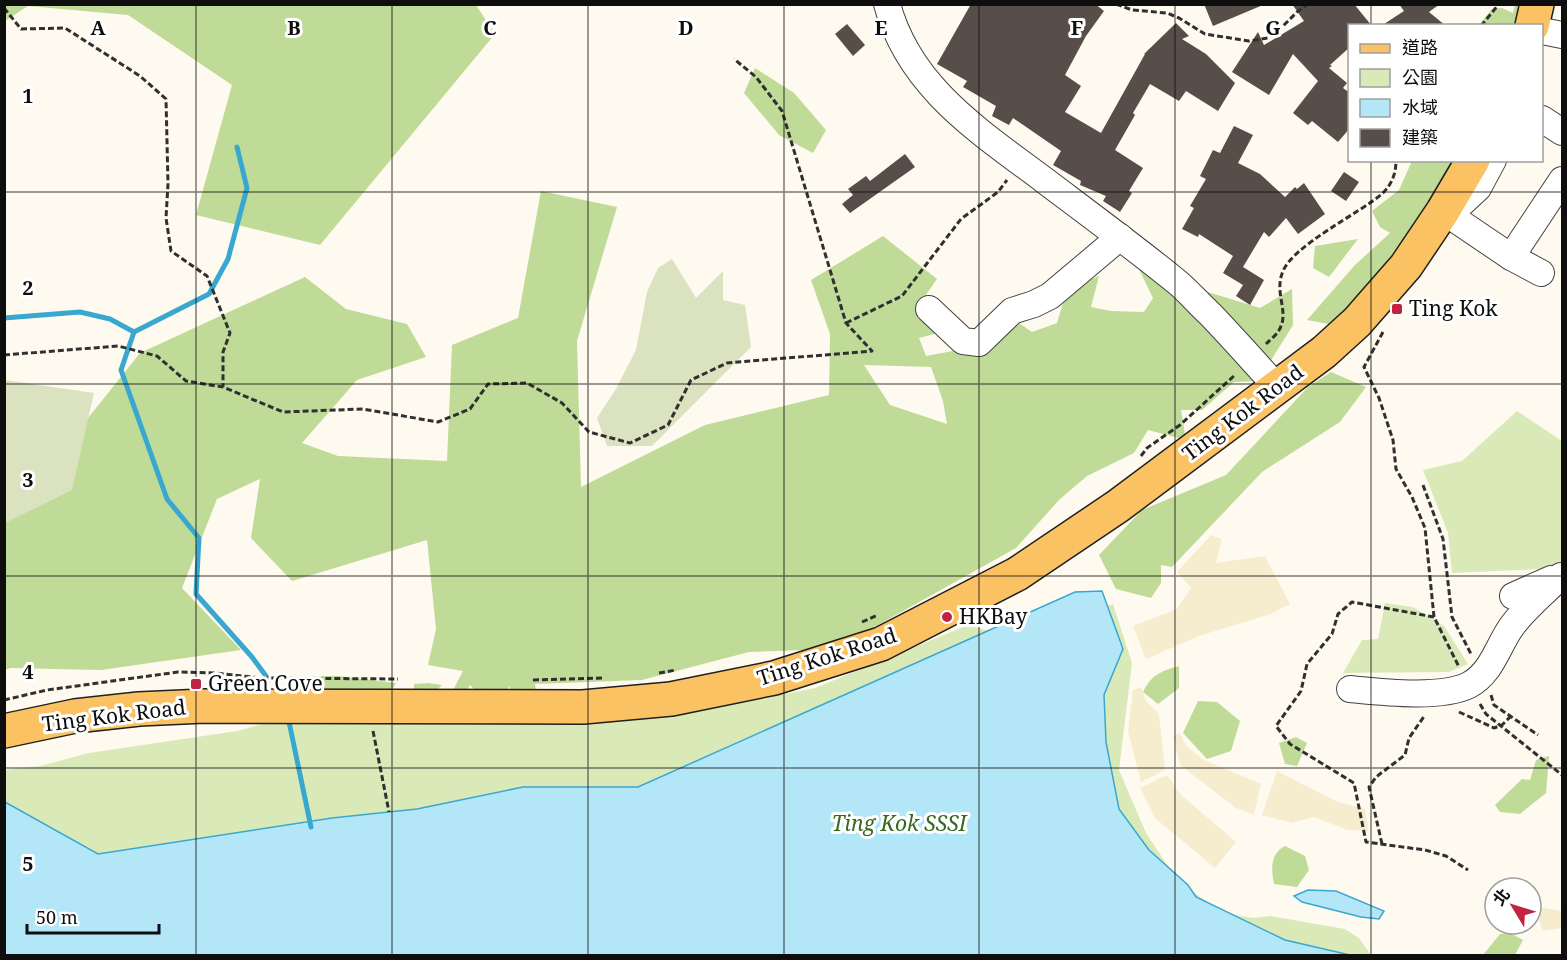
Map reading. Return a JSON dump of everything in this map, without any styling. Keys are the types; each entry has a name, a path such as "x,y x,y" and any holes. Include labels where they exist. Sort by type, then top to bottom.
{"main road":[{"path":"1532,24 1537,4"},
{"name":"Ting Kok Road","path":"4,731 75,716 139,709 257,705 583,707 671,699 774,678 881,644 1017,574 1118,506 1324,352 1357,322 1406,266 1446,213 1472,162"}],"street":[{"path":"887,4 896,36 912,64 956,111 1180,284 1278,388"},
{"path":"1543,31 1563,35"},
{"path":"1543,120 1563,132"},
{"path":"1492,162 1478,188 1446,213 1511,257 1541,273"},
{"path":"1511,257 1563,180"},
{"path":"929,309 963,341 979,343 1012,311 1050,296 1120,237"},
{"path":"1350,689 1408,694 1451,690 1476,680 1513,625 1562,576"},
{"path":"1513,596 1562,576"}],"path":[{"path":"1116,4 1132,10 1167,13 1205,34 1249,41 1268,38 1276,33 1308,4"},
{"path":"1483,24 1499,4"},
{"path":"4,8 21,29 65,28 140,76 166,99 168,184 166,218 171,251 207,276 230,333 223,352 223,387"},
{"path":"4,355 118,346 157,356 186,381 223,387 283,412 363,409 438,422 470,410 488,384 527,383 561,403 589,432 630,443 668,425 691,380 728,363 872,351 846,322 782,111 756,77 734,59"},
{"path":"846,322 902,296 961,219 998,192 1020,162"},
{"path":"1134,464 1147,448 1180,424 1252,358 1282,326 1279,287 1283,272 1291,259 1382,194 1392,183 1396,162"},
{"path":"1384,331 1364,368 1379,398 1393,440 1396,469 1412,497 1425,528 1434,617 1494,705 1538,735"},
{"path":"1423,485 1443,539 1452,617 1465,645 1486,714 1563,774"},
{"path":"1434,617 1352,602 1338,614 1332,634 1307,664 1301,691 1276,726 1290,744 1354,783 1366,842 1425,850 1446,856 1468,870"},
{"path":"860,623 881,614"},
{"path":"654,674 678,670"},
{"path":"4,700 56,688 178,672 261,678 400,680"},
{"path":"528,680 608,678"},
{"path":"368,706 389,812"},
{"path":"1382,844 1370,787 1376,777 1405,755 1409,738 1428,710"},
{"path":"1456,710 1494,728 1502,725 1510,717"}],"shaded area":[{"path":"1211,535 1222,539 1216,563 1265,556 1290,604 1271,614 1202,635 1146,659 1133,626 1177,609 1191,588 1177,572"},
{"path":"1141,687 1146,701 1159,714 1165,770 1141,782 1128,731 1133,690"},
{"path":"1180,733 1186,746 1204,760 1261,784 1254,815 1236,808 1180,765 1173,736"},
{"path":"1277,771 1338,802 1365,809 1369,831 1347,830 1314,817 1292,823 1262,815"},
{"path":"1167,775 1181,795 1236,842 1215,868 1155,818 1140,788"},
{"path":"1543,908 1562,911 1562,928 1543,931"}],"green space":[{"path":"5,4 476,5 495,34 320,245 196,215 232,85 128,15 28,6 5,21"},
{"path":"1515,5 1529,5 1524,24 1480,24 1492,9 1502,8 1513,13"},
{"path":"755,68 794,93 826,130 813,153 779,135 744,93"},
{"path":"1412,162 1462,162 1437,207 1340,326 1307,320 1355,265 1390,233 1380,227 1372,211 1399,190"},
{"path":"541,191 617,207 577,341 581,487 705,425 829,395 830,334 811,280 883,236 937,279 921,302 955,314 946,331 919,338 926,356 1000,342 1019,323 1032,332 1057,323 1067,290 1099,276 1091,307 1111,311 1144,312 1153,298 1134,259 1198,289 1260,308 1292,289 1293,325 1258,381 1234,382 1202,410 1181,410 1186,440 1148,430 1134,453 1087,476 1059,500 1016,548 835,649 749,652 642,680 535,684 537,699 514,698 509,686 504,699 481,697 470,685 462,700 450,696 463,671 428,665 436,629 427,540 292,581 251,538 260,479 217,499 182,588 241,650 101,670 10,668 5,670 5,483 40,478 140,353 305,277 346,309 407,324 426,357 357,380 302,443 338,456 447,461 452,345 518,318","holes":["864,365 931,367 943,401 947,424 890,405"]},
{"path":"1358,239 1329,277 1313,268 1315,246"},
{"path":"672,259 696,298 723,271 723,300 745,305 751,347 652,446 607,446 597,418 616,389 636,350 647,292 658,268"},
{"path":"1331,372 1366,387 1340,422 1262,472 1172,567 1161,565 1161,583 1151,598 1116,589 1099,555 1142,510 1226,475 1308,387"},
{"path":"5,380 94,393 72,490 5,523"},
{"path":"1517,411 1562,441 1562,568 1452,573 1448,533 1423,470 1462,461"},
{"path":"1385,603 1413,607 1444,626 1468,664 1449,672 1343,673 1362,640 1378,639"},
{"name":"Ting Kok SSSI","path":"1113,604 1132,663 1119,770 1146,833 1177,880 1210,904 1229,914 1253,918 1270,916 1345,929 1359,938 1371,955 5,955 4,770 40,766 89,753 237,731 276,720 572,718 703,710 815,688 968,625 1007,636"},
{"path":"1179,666 1179,688 1158,704 1143,692 1149,681 1157,674"},
{"path":"305,676 338,676 396,683 387,699 300,690"},
{"path":"414,684 442,685 431,696 414,695"},
{"path":"1198,701 1217,702 1240,721 1231,751 1207,759 1183,733"},
{"path":"1296,737 1307,743 1297,766 1285,764 1279,743"},
{"path":"1549,756 1546,793 1520,814 1500,812 1495,805 1522,779 1530,780 1536,760"},
{"path":"1285,846 1305,856 1309,870 1297,887 1274,884 1272,867 1274,858"},
{"path":"1498,936 1516,936 1523,940 1515,955 1483,955"}],"water":[{"name":"Ting Kok SSSI","path":"1102,591 1123,649 1104,695 1106,742 1119,809 1149,850 1188,885 1196,897 1285,940 1350,955 5,955 5,802 98,854 332,818 417,809 523,787 638,787 1075,592"},
{"path":"1308,890 1336,891 1384,911 1379,919 1361,917 1302,902 1294,896"}],"building":[{"path":"971,4 1095,4 1104,11 1086,36 1065,75 1081,86 1065,112 1101,133 1144,54 1176,23 1189,36 1182,39 1206,54 1235,83 1218,111 1186,91 1179,101 1150,84 1115,150 1143,168 1129,191 1132,193 1120,212 1103,201 1106,196 1080,185 1081,181 1053,165 1061,151 1013,118 1009,125 992,116 996,106 963,87 967,81 937,64"},
{"path":"1204,4 1263,4 1263,5 1213,26"},
{"path":"1292,4 1354,4 1370,24 1348,24 1348,49 1329,68 1347,83 1343,88 1348,92 1348,130 1338,142 1312,121 1308,125 1293,113 1318,81 1293,54 1269,95 1232,72 1258,32 1264,45 1304,21"},
{"path":"1399,4 1440,4 1429,12 1444,24 1384,24 1404,11"},
{"path":"847,24 865,45 853,56 835,34"},
{"path":"1234,126 1253,135 1238,163 1260,174 1285,197 1295,187 1297,189 1304,183 1325,214 1298,234 1286,218 1269,237 1264,232 1243,267 1264,280 1250,305 1236,296 1243,285 1223,273 1233,256 1199,234 1198,237 1182,229 1194,208 1190,206 1206,179 1200,176 1213,150 1220,153"},
{"path":"905,154 915,167 850,213 842,204 853,195 848,189 866,176 870,181"},
{"path":"1344,172 1359,182 1346,201 1331,191"}],"waterway":[{"path":"134,332 209,294 228,259 247,188 237,147"},
{"path":"4,318 80,312 110,319 134,332 121,370 167,499 199,538 196,594 266,676"},
{"path":"288,717 311,827"}],"place":[{"name":"Ting Kok","path":"1397,309"},
{"name":"HKBay","path":"947,617"},
{"name":"Green Cove","path":"196,684"}]}
